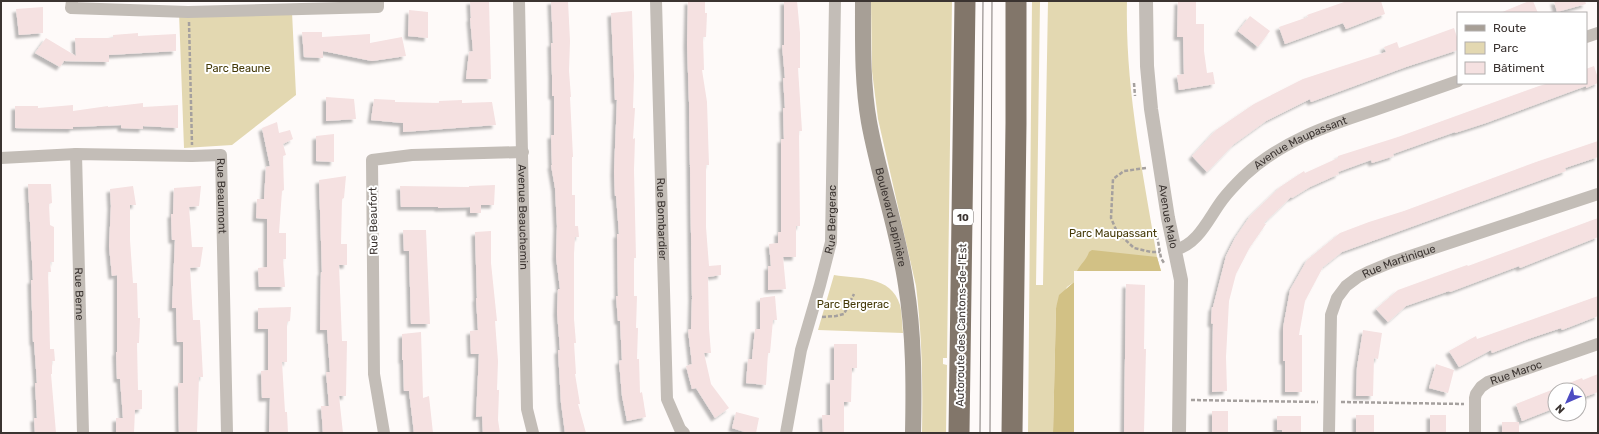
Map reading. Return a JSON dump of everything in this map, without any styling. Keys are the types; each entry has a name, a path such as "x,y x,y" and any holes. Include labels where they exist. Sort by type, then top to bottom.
{"highway":[{"name":"Autoroute des Cantons-de-l'Est","path":"959,433 966,1"},
{"path":"1012,433 1016,1"}],"main road":[{"name":"Boulevard Lapinière","path":"863,1 864,77 868,116 905,275 909,304 914,364 913,433"}],"street":[{"path":"72,1 72,8 188,12 378,7 378,1"},
{"name":"Avenue Beauchemin","path":"519,1 527,409 533,433"},
{"name":"Rue Bombardier","path":"656,1 667,398 680,429 684,433"},
{"name":"Rue Bergerac","path":"786,433 801,350 831,242 835,1"},
{"name":"Avenue Malo","path":"1146,1 1147,55 1150,94 1168,218 1180,274 1179,433"},
{"path":"1587,37 1598,33"},
{"name":"Avenue Maupassant","path":"1175,250 1188,245 1224,198 1244,176 1273,153 1302,137 1331,125 1457,81"},
{"name":"Rue Beaufort","path":"384,433 374,374 372,160 412,155 523,152"},
{"name":"Rue Beaumont","path":"1,158 76,154 221,155 227,433"},
{"name":"Rue Berne","path":"76,154 83,433"},
{"name":"Rue Martinique","path":"1329,433 1331,315 1338,298 1346,286 1358,277 1392,262 1598,194"},
{"name":"Rue Maroc","path":"1475,433 1476,394 1484,384 1598,344"}],"path":[{"path":"188,12 192,141"},
{"path":"1146,168 1124,172 1116,175 1113,179 1111,218 1117,232 1134,248 1159,252"},
{"path":"822,317 844,314 854,294"},
{"path":"1191,400 1320,402"},
{"path":"1339,402 1466,404"}],"green space":[{"path":"871,1 952,1 947,358 943,358 943,364 947,365 946,433 922,433 922,359 916,286 878,119 872,71"},
{"name":"Parc Maupassant","path":"1032,1 1040,1 1036,285 1043,285 1048,1 1127,1 1129,66 1136,130 1157,257 1161,271 1074,271 1074,282 1067,287 1056,308 1053,433 1028,433"},
{"name":"Parc Beaune","path":"179,12 292,12 296,95 232,145 184,148"},
{"name":"Parc Bergerac","path":"834,275 873,280 889,288 896,295 900,305 903,333 818,330"}],"shaded area":[{"path":"1092,250 1157,257 1161,271 1077,271 1089,252"},
{"path":"1074,282 1074,433 1053,433 1056,308 1059,295"}],"building":[{"path":"470,1 489,1 491,79 466,79 469,52 473,51"},
{"path":"551,1 568,1 570,41 569,71 573,157 572,195 575,195 575,226 578,226 579,237 575,237 574,254 574,319 576,343 574,343 575,374 580,404 578,404 586,433 565,433 561,403 558,350 560,350 557,312 558,289 560,289 556,257 557,226 555,188 551,165 551,135 554,135 554,96 552,96 551,43 553,43"},
{"path":"688,1 705,1 705,13 707,13 706,37 703,37 704,70 702,70 707,102 709,165 706,165 706,227 709,266 721,265 721,275 708,277 711,353 704,353 711,384 729,408 715,418 696,388 692,389 686,366 692,364 688,330 691,329 692,298 687,44"},
{"path":"784,1 797,1 800,33 800,68 798,68 802,131 799,131 800,226 796,226 796,257 783,257 786,289 768,290 768,266 771,266 769,244 778,243 778,232 781,232 781,139 784,139 783,108 785,108 783,78 785,78 782,45 784,45"},
{"path":"1178,1 1196,1 1196,24 1204,24 1204,51 1207,73 1213,72 1215,84 1179,90 1177,75 1184,74 1183,37 1177,37"},
{"path":"1347,1 1381,1 1385,14 1346,29 1343,23 1285,44 1279,27 1308,17 1307,15"},
{"path":"1529,1 1533,1 1538,12 1502,12"},
{"path":"1554,1 1585,1 1586,4 1557,12"},
{"path":"43,7 43,33 19,35 16,9"},
{"path":"409,10 428,12 428,38 408,36"},
{"path":"632,11 634,76 633,108 635,108 633,139 635,138 634,170 636,258 634,258 634,296 637,296 636,328 638,328 637,359 639,359 640,393 642,392 646,417 627,421 622,396 619,361 622,360 620,321 618,321 616,296 618,296 617,234 619,234 614,172 617,100 615,100 611,13"},
{"path":"1250,16 1270,31 1258,47 1238,31"},
{"path":"1454,28 1457,37 1457,50 1406,67 1311,102 1310,99 1266,121 1234,144 1207,172 1192,156 1216,130 1254,104 1303,79 1386,52 1384,47 1397,42 1399,48"},
{"path":"302,32 322,32 322,37 370,34 370,43 402,37 406,56 372,61 323,51 323,58 304,57"},
{"path":"138,33 138,36 176,34 176,51 109,55 109,62 64,61 60,67 35,53 46,38 76,56 75,38 113,38 113,35"},
{"path":"1594,66 1598,83 1393,154 1394,156 1372,163 1371,160 1338,172 1339,174 1310,187 1292,198 1291,197 1264,223 1266,224 1250,247 1236,274 1229,301 1226,357 1227,391 1212,392 1212,307 1226,256 1235,238 1250,216 1280,187 1304,171 1305,173 1338,158 1338,156 1398,137 1539,86 1546,84 1587,84 1587,69"},
{"path":"326,97 354,99 356,119 326,121"},
{"path":"374,99 395,100 395,102 439,103 439,101 462,100 462,103 492,102 496,125 403,132 403,123 371,120"},
{"path":"143,103 143,107 178,105 178,128 143,126 143,129 121,128 121,125 73,127 73,129 15,128 15,106 38,106 38,108 73,105 73,111"},
{"path":"277,122 279,133 290,130 293,139 283,144 286,155 283,156 284,190 282,191 279,233 286,233 286,259 283,259 285,287 259,287 258,268 267,267 267,219 256,218 257,199 264,199 266,167 270,166 262,128"},
{"path":"334,134 334,162 316,161 316,136"},
{"path":"1598,141 1598,157 1565,168 1566,171 1342,252 1323,267 1305,301 1299,335 1302,335 1302,392 1285,392 1283,328 1290,290 1307,260 1340,233"},
{"path":"346,176 344,198 342,199 341,244 347,244 347,265 339,265 342,341 347,341 346,396 339,396 343,433 323,433 321,406 329,406 326,372 330,372 327,330 320,330 322,272 319,180"},
{"path":"28,184 51,184 52,203 49,204 50,225 54,227 54,262 50,262 51,272 48,272 50,349 54,349 55,361 52,361 51,374 56,433 35,433 34,418 37,418 35,383 37,383 33,342 31,280 33,280"},
{"path":"495,185 494,205 481,205 481,213 470,213 470,207 401,207 400,186 469,187"},
{"path":"133,186 136,205 130,205 130,240 133,283 137,283 138,318 140,318 139,343 137,343 138,390 142,390 142,409 135,410 134,433 116,433 116,418 123,418 120,379 117,379 117,275 112,276 109,246 111,206 110,189"},
{"path":"201,186 199,206 189,207 192,247 203,247 200,267 190,268 193,320 200,320 203,377 199,377 197,433 179,433 178,383 183,383 183,342 177,342 176,308 172,308 175,240 172,240 171,214 173,214 174,188"},
{"path":"1598,218 1598,237 1520,268 1519,266 1450,292 1449,291 1406,306 1388,322 1376,309 1398,290"},
{"path":"403,230 426,230 430,324 411,324 409,251 404,251"},
{"path":"491,231 491,263 497,321 495,321 498,361 497,390 499,390 498,420 500,433 483,433 482,416 476,417 479,354 471,354 470,331 478,330 475,232"},
{"path":"1126,284 1145,285 1144,349 1146,349 1144,433 1124,433"},
{"path":"775,296 777,320 773,320 770,353 768,353 766,385 746,383 748,359 752,359 755,329 760,329 760,298"},
{"path":"1598,296 1598,316 1562,330 1561,328 1492,353 1491,350 1459,367 1449,351 1476,336 1477,339"},
{"path":"291,307 290,321 287,322 287,362 282,362 285,412 287,412 288,433 269,433 270,398 262,398 261,371 268,370 268,329 258,329 258,308"},
{"path":"1363,330 1382,333 1378,359 1374,358 1373,396 1356,396 1357,367"},
{"path":"421,332 423,398 429,396 433,433 414,433 409,391 404,391 402,334"},
{"path":"834,344 857,344 857,368 852,368 851,402 844,402 844,433 823,433 822,415 830,415 830,380 834,380"},
{"path":"1436,364 1454,370 1448,393 1429,388"},
{"path":"1598,374 1598,392 1587,396 1587,382 1572,382 1582,378 1583,380"},
{"path":"1547,392 1547,411 1522,421 1516,404"},
{"path":"1212,411 1228,411 1228,433 1212,433"},
{"path":"736,412 759,418 756,433 748,433 732,428"},
{"path":"1356,415 1374,415 1374,433 1356,433"},
{"path":"1430,415 1446,415 1446,433 1430,433"},
{"path":"1277,416 1301,416 1301,433 1282,433 1282,430 1277,430"},
{"path":"1502,422 1519,422 1519,433 1502,433"}],"tram line":[{"path":"980,433 983,1"},
{"path":"990,433 992,1"}]}
